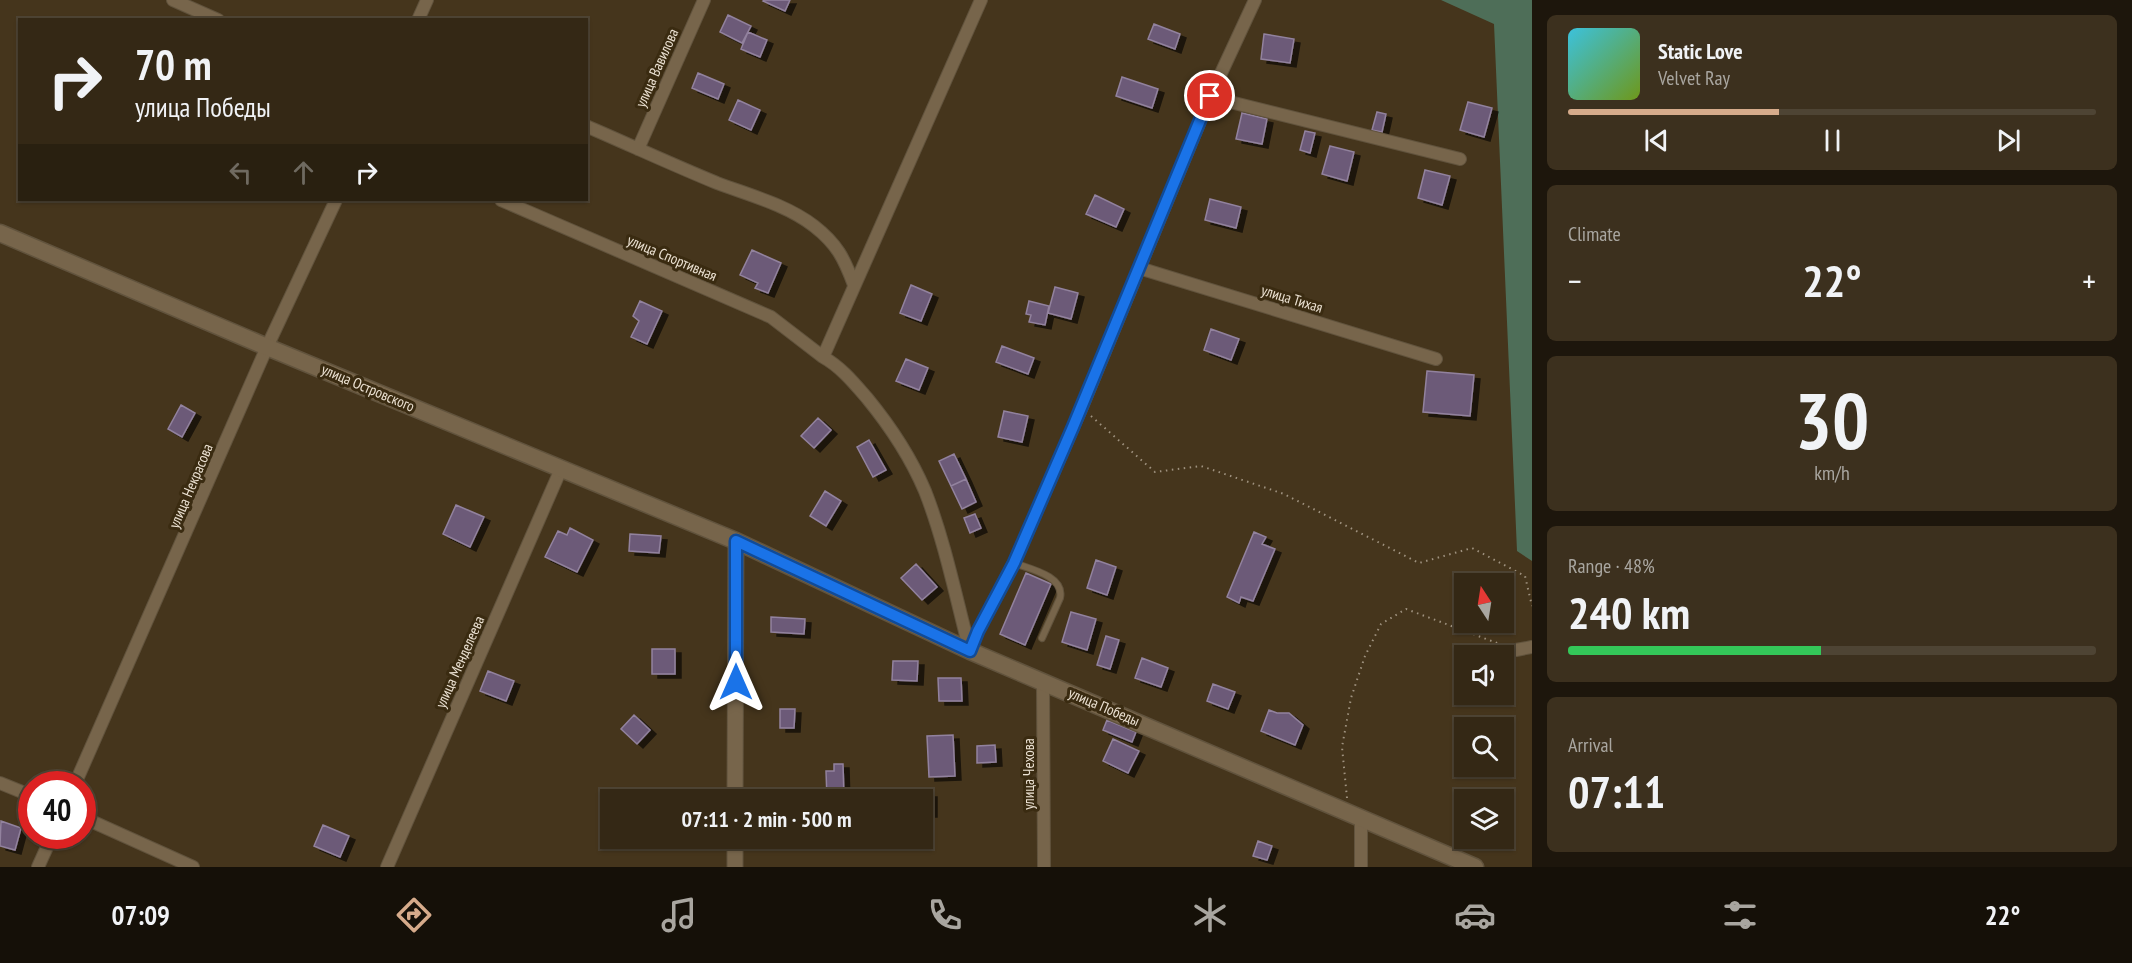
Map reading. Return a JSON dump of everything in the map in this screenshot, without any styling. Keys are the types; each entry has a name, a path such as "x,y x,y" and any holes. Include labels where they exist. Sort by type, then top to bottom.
{"main road":[{"name":"улица Островского","path":"0,233 267,347 736,541"},
{"name":"улица Победы","path":"736,541 970,651 1475,867"}],"street":[{"path":"173,0 214,18"},
{"path":"419,18 427,0"},
{"name":"улица Вавилова","path":"638,149 704,0"},
{"path":"824,357 981,0"},
{"path":"970,651 1014,563 1082,407 1210,96 1255,0"},
{"path":"1210,96 1460,159"},
{"path":"588,127 795,214 813,225 845,259 854,285"},
{"name":"улица Некрасова","path":"81,771 267,347 336,201"},
{"name":"улица Спортивная","path":"503,201 771,317 834,363 879,413 903,448 925,491 970,651"},
{"name":"улица Тихая","path":"1139,268 1436,359"},
{"name":"улица Менделеева","path":"387,867 561,469"},
{"path":"735,789 736,541"},
{"path":"1516,650 1532,647"},
{"name":"улица Чехова","path":"1043,681 1044,867"},
{"path":"0,783 18,790"},
{"path":"1355,815 1361,867"},
{"path":"96,823 193,867"},
{"path":"38,867 46,849"},
{"path":"735,849 735,867"}],"lane":[{"path":"1014,563 1054,579 1061,594 1042,638"}],"path":[{"path":"1082,407 1155,472 1201,466 1284,494 1419,562 1472,548 1525,576 1532,606"},
{"path":"1355,815 1342,747 1351,698 1365,656 1381,624 1406,609 1516,650"}],"green space":[{"path":"1441,0 1532,0 1532,561 1517,551 1494,24"}],"building":[{"path":"764,0 790,0 785,11"},
{"path":"728,15 751,26 742,43 720,32"},
{"path":"1154,24 1180,34 1175,49 1148,39"},
{"path":"748,32 767,40 760,57 741,49"},
{"path":"1264,34 1294,39 1290,63 1261,59"},
{"path":"698,73 724,84 718,99 692,88"},
{"path":"1122,77 1158,89 1152,108 1116,96"},
{"path":"738,100 760,110 751,130 729,120"},
{"path":"1468,102 1492,108 1484,137 1460,130"},
{"path":"1377,112 1386,114 1382,132 1372,130"},
{"path":"1242,113 1267,119 1262,144 1236,139"},
{"path":"1305,131 1315,133 1310,153 1300,150"},
{"path":"1330,146 1354,152 1347,181 1322,174"},
{"path":"1425,170 1450,176 1442,205 1418,198"},
{"path":"1095,195 1124,209 1116,227 1086,214"},
{"path":"1210,199 1241,207 1236,228 1205,220"},
{"path":"752,250 781,263 768,293 755,288 758,283 740,275"},
{"path":"911,285 932,294 921,321 900,313"},
{"path":"1055,287 1078,293 1071,319 1048,313"},
{"path":"640,301 662,311 647,344 631,337 639,321 633,316"},
{"path":"1029,301 1049,306 1045,325 1029,322 1031,315 1026,314"},
{"path":"1211,329 1239,339 1231,360 1204,350"},
{"path":"1002,346 1034,358 1028,374 996,362"},
{"path":"906,359 928,368 919,390 896,381"},
{"path":"1427,371 1474,375 1470,416 1423,412"},
{"path":"181,405 195,413 182,437 168,429"},
{"path":"1004,411 1028,416 1022,442 998,437"},
{"path":"818,418 831,430 814,448 801,436"},
{"path":"869,440 886,470 873,477 857,447"},
{"path":"954,454 966,479 951,486 939,461"},
{"path":"966,479 976,502 962,509 951,486"},
{"path":"825,491 841,501 826,526 810,516"},
{"path":"456,505 484,517 470,547 443,534"},
{"path":"975,514 981,528 970,533 964,518"},
{"path":"570,528 593,540 577,572 545,557 558,531 567,535"},
{"path":"1254,532 1266,537 1262,544 1275,549 1253,601 1241,597 1239,603 1227,597"},
{"path":"630,534 661,536 659,553 629,551"},
{"path":"1096,560 1116,567 1107,595 1087,588"},
{"path":"916,564 937,587 922,600 901,578"},
{"path":"1026,573 1051,584 1025,645 1000,634"},
{"path":"1071,612 1096,619 1087,650 1062,642"},
{"path":"771,617 805,619 804,634 771,632"},
{"path":"1106,636 1119,640 1110,669 1097,665"},
{"path":"652,649 675,649 675,674 652,674"},
{"path":"1142,658 1168,668 1161,687 1135,678"},
{"path":"893,661 918,661 917,681 892,680"},
{"path":"488,671 514,681 506,701 480,691"},
{"path":"938,678 961,678 962,701 939,701"},
{"path":"1213,684 1235,692 1228,709 1207,701"},
{"path":"780,709 795,709 794,728 780,728"},
{"path":"1269,710 1289,713 1303,725 1295,745 1261,731"},
{"path":"634,715 650,730 637,744 621,729"},
{"path":"1107,720 1136,732 1132,742 1103,730"},
{"path":"953,735 955,776 929,777 927,736"},
{"path":"1113,739 1139,751 1128,773 1103,761"},
{"path":"995,745 996,762 977,763 977,746"},
{"path":"834,764 843,764 844,789 827,789 826,771 834,771"},
{"path":"1,821 18,827 15,850 0,846"},
{"path":"323,825 349,836 340,857 314,846"},
{"path":"1258,841 1272,846 1267,860 1253,856"}],"route":[{"path":"736,682 736,541 970,651 1014,563 1073,427 1210,96"}]}
